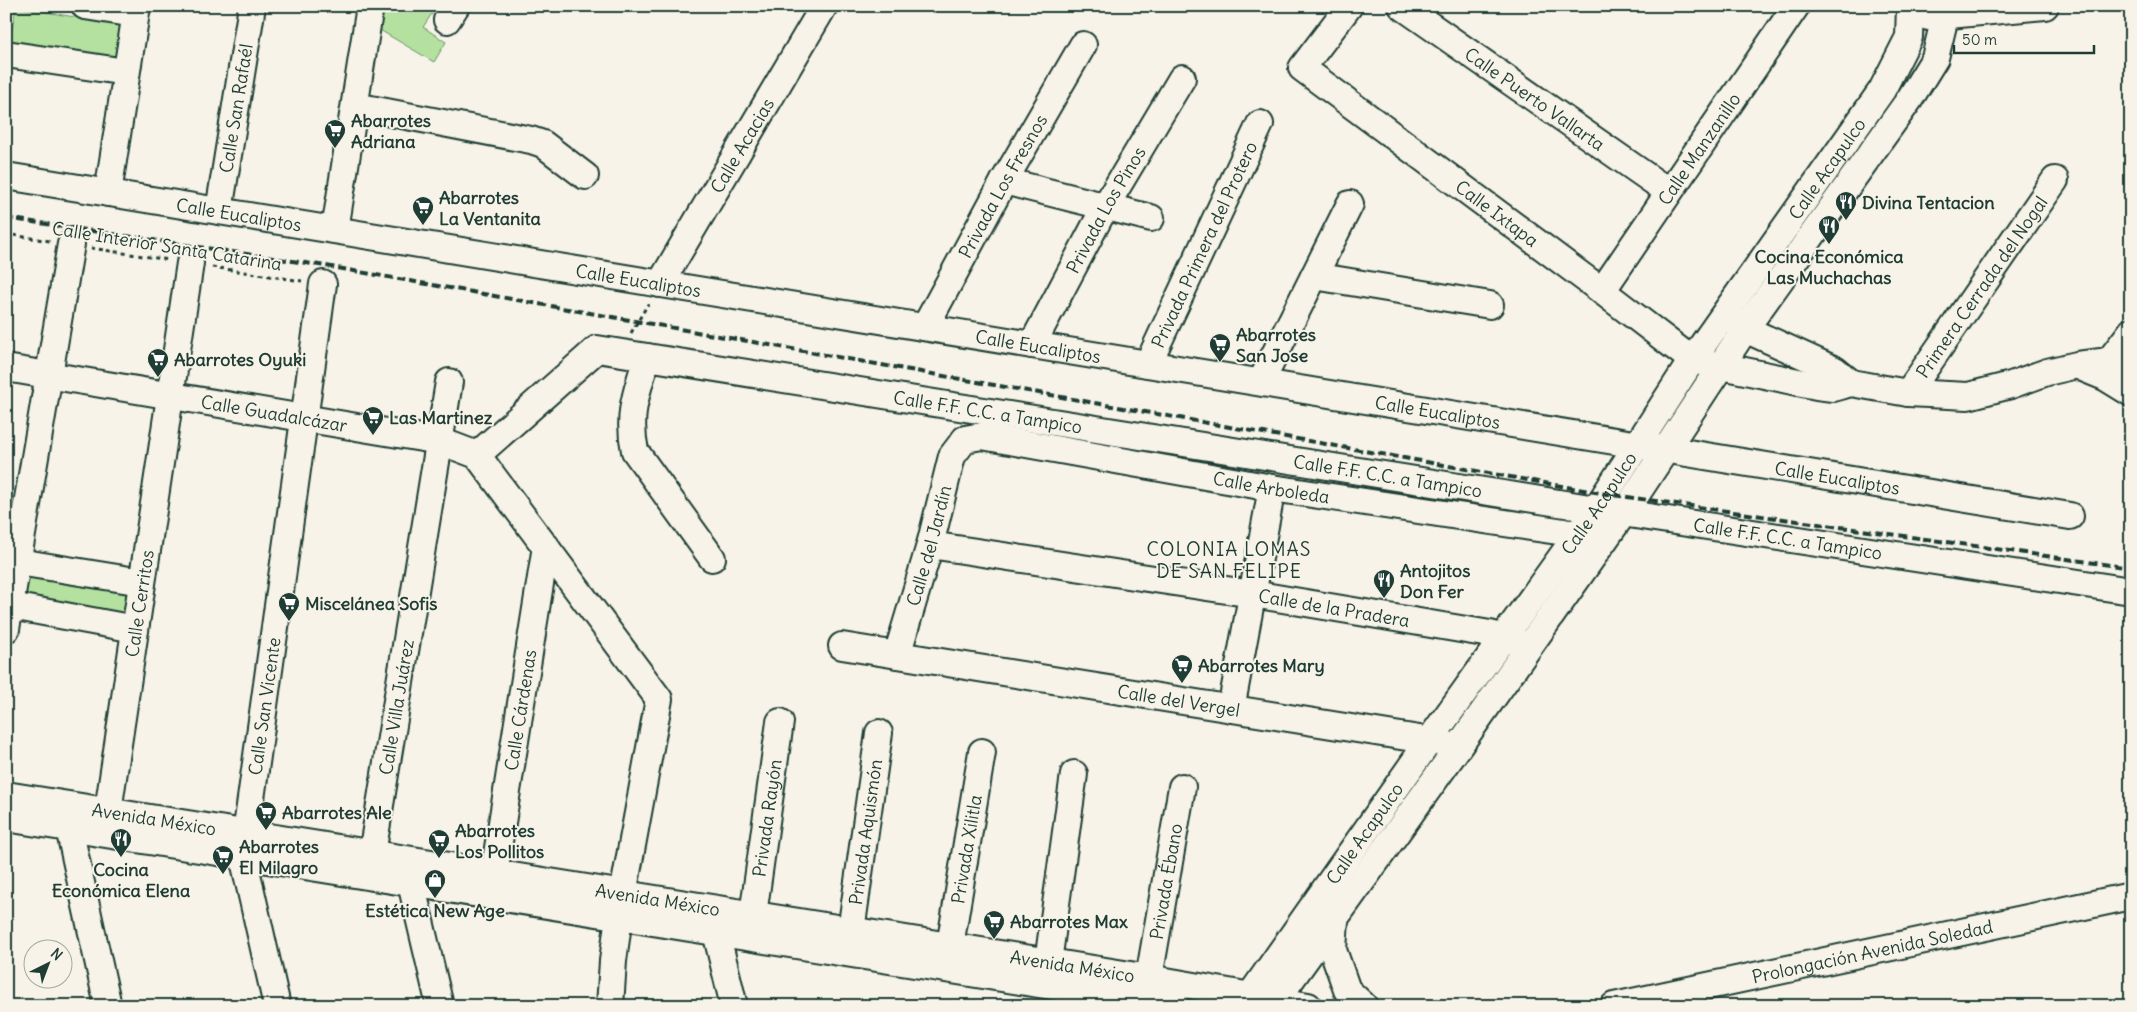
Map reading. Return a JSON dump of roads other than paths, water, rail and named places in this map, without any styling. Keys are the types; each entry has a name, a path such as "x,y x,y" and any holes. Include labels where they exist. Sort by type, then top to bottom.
{"street":[{"path":"84,6 136,10 108,193"},
{"name":"Calle San Rafaél","path":"219,211 252,6"},
{"path":"335,230 370,6"},
{"name":"Calle Acacias","path":"660,284 824,6"},
{"name":"Calle Ixtapa","path":"1349,6 1302,68 1606,285 1696,354"},
{"name":"Calle Puerto Vallarta","path":"1402,6 1669,192"},
{"name":"Calle Manzanillo","path":"1606,285 1796,6"},
{"name":"Calle Acapulco","path":"1260,1002 1429,741 1596,509 1636,444 1696,354 1882,90 1909,37 1910,12 1944,12 2045,6"},
{"name":"Calle Acapulco","path":"1260,1002 1335,920 1624,512 1745,329 1908,100 1935,58 1944,12"},
{"name":"Privada Los Fresnos","path":"925,327 1004,181 1083,45"},
{"path":"6,54 126,72"},
{"name":"Privada Los Pinos","path":"1032,345 1105,207 1182,78"},
{"path":"355,106 531,140 543,144 585,176"},
{"name":"Privada Primera del Protero","path":"1148,364 1260,124"},
{"name":"Calle Eucaliptos","path":"6,176 2070,516"},
{"name":"Primera Cerrada del Nogal","path":"1908,393 2055,180"},
{"path":"1004,181 1151,218"},
{"path":"1261,382 1350,204"},
{"path":"70,244 49,376 12,561 8,614 135,629"},
{"name":"Calle Cerritos","path":"108,811 190,264"},
{"path":"1314,276 1490,305"},
{"name":"Calle San Vicente","path":"277,1006 244,845 323,284"},
{"path":"1723,315 1745,329 1835,370 1851,383"},
{"path":"2115,369 2131,332"},
{"name":"Calle F.F. C.C. a Tampico","path":"477,454 597,349 1596,509 2131,591"},
{"path":"1696,354 1722,365 1833,388 1851,383 1908,393 1968,396 2077,365 2115,369"},
{"path":"1791,380 1797,354"},
{"path":"647,357 631,416 631,432 636,451 712,558"},
{"name":"Calle Guadalcázar","path":"6,368 440,442 477,454"},
{"path":"2115,369 2131,393"},
{"name":"Calle Villa Juárez","path":"372,854 449,382"},
{"name":"Calle Arboleda","path":"965,439 982,436 1272,488 1578,534"},
{"name":"Calle del Jardín","path":"897,655 930,545 952,456 965,439"},
{"path":"477,454 659,699 612,960 610,1006"},
{"path":"1231,708 1272,488"},
{"name":"Calle de la Pradera","path":"930,545 1253,594 1490,634 1530,646"},
{"name":"Calle Cárdenas","path":"494,873 546,546"},
{"path":"12,561 142,582"},
{"name":"Calle del Vergel","path":"842,646 1460,746"},
{"name":"Privada Rayón","path":"753,915 780,722"},
{"name":"Privada Aquismón","path":"851,931 879,733"},
{"name":"Privada Xilitla","path":"950,946 982,752"},
{"path":"1048,962 1074,774"},
{"name":"Privada Ébano","path":"1149,978 1182,787"},
{"name":"Avenida México","path":"6,795 108,811 244,845 411,883 621,905 753,915 1149,978 1260,1002 1308,1006"},
{"name":"Avenida México","path":"6,818 69,828 244,845 372,854 494,873 621,905 716,932 1176,1006"},
{"path":"69,828 108,1006"},
{"path":"411,883 440,1006"},
{"name":"Prolongación Avenida Soledad","path":"1615,1006 2131,896"},
{"path":"1335,920 1333,950 1347,990 1364,1006"},
{"path":"716,932 734,1006"}],"railway":[{"path":"6,218 326,266 1606,494 2131,568"}],"place":[{"name":"Abarrotes Adriana","path":"335,149"},
{"name":"Divina Tentacion","path":"1846,221"},
{"name":"Abarrotes La Ventanita","path":"423,226"},
{"name":"Cocina Económica Las Muchachas","path":"1829,245"},
{"name":"Abarrotes San Jose","path":"1220,363"},
{"name":"Abarrotes Oyuki","path":"158,378"},
{"name":"Las Martinez","path":"373,436"},
{"name":"Antojitos Don Fer","path":"1384,599"},
{"name":"Miscelánea Sofis","path":"289,622"},
{"name":"Abarrotes Mary","path":"1182,684"},
{"name":"Abarrotes Ale","path":"266,831"},
{"name":"Cocina Económica Elena","path":"121,858"},
{"name":"Abarrotes Los Pollitos","path":"439,859"},
{"name":"Abarrotes El Milagro","path":"223,875"},
{"name":"Estética New Age","path":"435,899"},
{"name":"Abarrotes Max","path":"994,940"}],"district":[{"name":"COLONIA LOMAS DE SAN FELIPE","path":"1229,560"}]}
